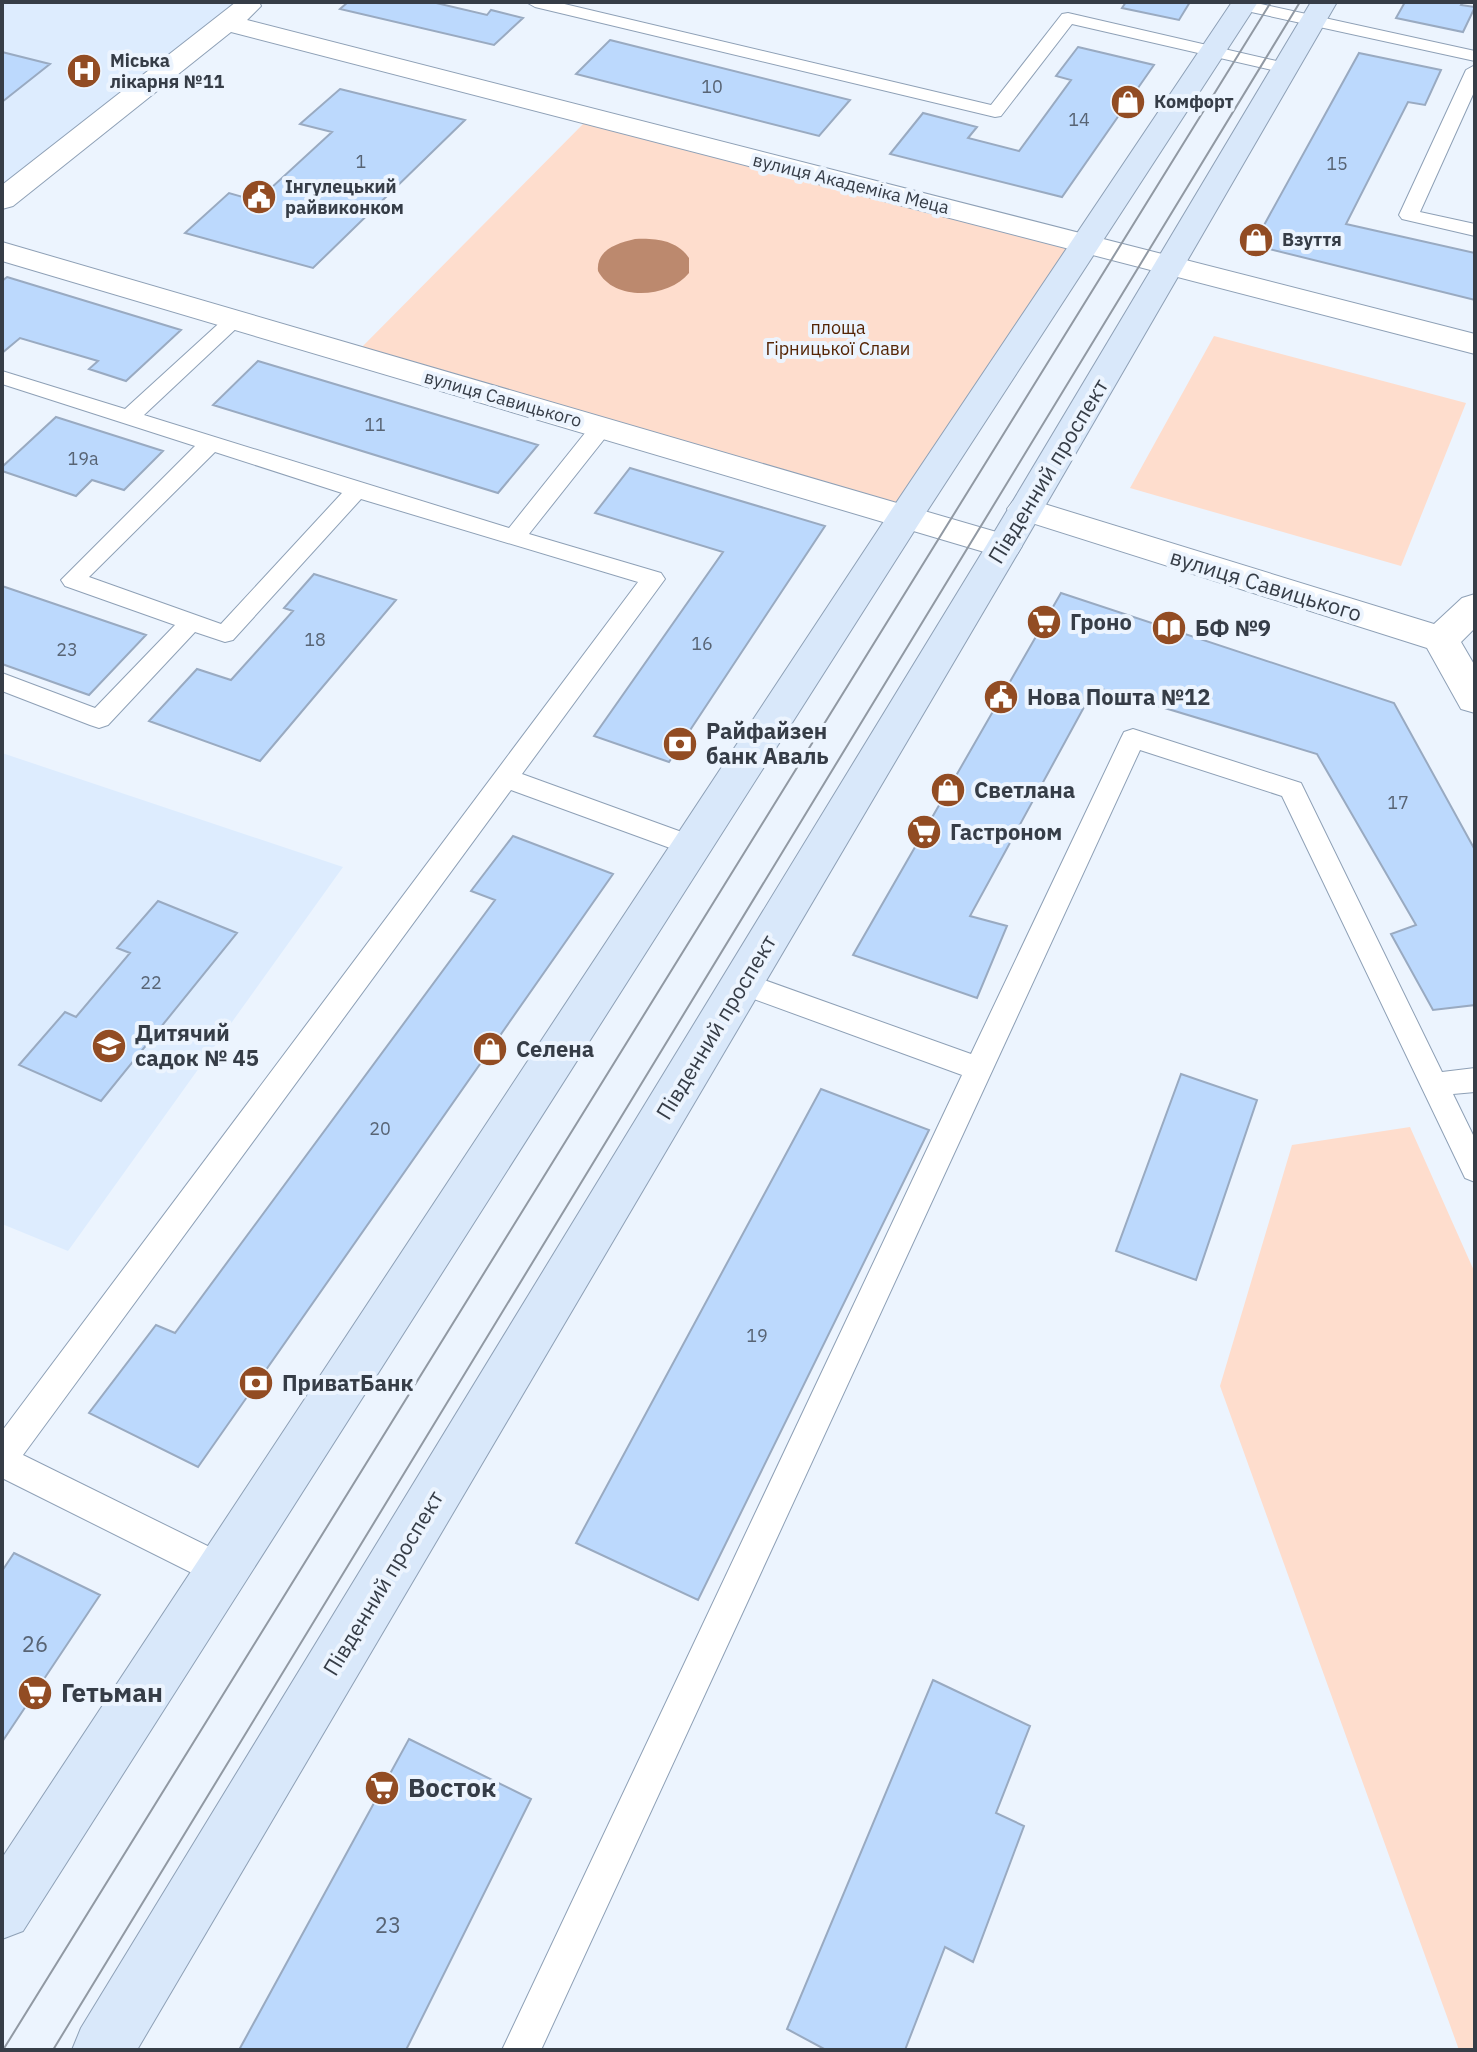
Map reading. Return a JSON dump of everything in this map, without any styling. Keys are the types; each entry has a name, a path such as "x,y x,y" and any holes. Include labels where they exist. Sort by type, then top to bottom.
{"main road":[{"path":"2,1910 905,517 1244,4"},
{"name":"Південний проспект","path":"103,2050 1004,546 1318,12"}],"street":[{"path":"2,200 254,2"},
{"name":"вулиця Академіка Меца","path":"227,23 1475,344"},
{"name":"вулиця Савицького","path":"2,251 1004,546"},
{"name":"вулиця Савицького","path":"1025,509 1441,639"},
{"path":"1475,607 1441,639 1475,699"}],"lane":[{"path":"535,2 995,112 1068,18 1285,68"},
{"path":"1244,4 1318,12 1475,56"},
{"path":"1475,70 1409,215 1475,230"},
{"path":"128,418 234,320"},
{"path":"4,381 653,579 2,1459 222,1571"},
{"path":"514,537 601,428"},
{"path":"211,443 73,580 225,634 357,490"},
{"path":"2,682 99,719 191,622"},
{"path":"521,2050 1133,738 1292,790 1475,1169"},
{"path":"506,778 692,846"},
{"path":"742,983 979,1069"},
{"path":"1434,1085 1475,1080"}],"shaded area":[{"name":"Міська лікарня №11","path":"2,2 254,2 2,201"},
{"path":"635,239 658,240 678,247 689,258 689,273 669,288 656,292 629,292 616,288 598,271 600,258 615,245"},
{"name":"Дитячий садок № 45","path":"2,753 343,867 68,1251 2,1224"}],"green space":[{"name":"площа Гірницької Слави","path":"590,117 1085,244 905,517 354,355"},
{"path":"1214,336 1466,403 1401,566 1130,488"},
{"path":"1410,1127 1475,1273 1475,2050 1459,2050 1220,1386 1292,1145"}],"building":[{"path":"348,2 432,2 487,15 491,10 523,18 494,45 340,9"},
{"path":"1126,2 1190,2 1179,20 1122,8"},
{"path":"1405,2 1463,2 1461,5 1475,7 1463,32 1396,18"},
{"path":"610,40 850,100 819,136 576,74"},
{"path":"1078,47 1154,65 1062,197 890,154 923,113 977,127 968,138 1019,151 1071,80 1056,76"},
{"path":"2,52 50,64 2,102"},
{"path":"1359,53 1441,70 1425,105 1408,102 1346,224 1475,253 1475,300 1253,245"},
{"path":"340,89 465,120 313,268 185,233 229,193 257,201 332,132 300,124"},
{"path":"7,277 181,330 126,381 89,369 98,361 20,338 2,353 2,281"},
{"path":"258,361 538,445 498,493 213,405"},
{"path":"56,417 163,451 124,490 92,480 76,496 2,471 2,467"},
{"path":"630,468 825,526 669,762 594,736 723,552 595,513"},
{"path":"314,574 396,600 260,761 149,721 197,669 231,680 293,611 284,608"},
{"path":"2,586 146,635 89,695 2,664"},
{"path":"1061,593 1394,703 1475,850 1475,1005 1433,1010 1391,934 1416,925 1317,754 1095,687 970,916 1007,926 977,998 853,955"},
{"path":"513,836 613,874 198,1467 89,1413 156,1325 175,1333 495,900 471,891"},
{"path":"158,901 237,933 101,1101 19,1065 65,1012 76,1017 130,953 117,948"},
{"path":"1181,1074 1257,1100 1196,1280 1116,1251"},
{"path":"821,1089 929,1130 698,1600 576,1543"},
{"path":"14,1553 100,1595 2,1742 2,1571"},
{"path":"933,1680 1030,1726 996,1813 1024,1826 973,1962 945,1947 905,2050 826,2050 787,2029"},
{"path":"409,1739 531,1799 406,2050 239,2050"}],"tram line":[{"path":"3,2050 1271,2"},
{"path":"53,2050 1300,2"}],"place":[{"name":"Міська лікарня №11","path":"84,71"},
{"name":"Комфорт","path":"1128,102"},
{"name":"Інгулецький райвиконком","path":"259,197"},
{"name":"Взуття","path":"1256,240"},
{"name":"Гроно","path":"1044,622"},
{"name":"БФ №9","path":"1169,628"},
{"name":"Нова Пошта №12","path":"1001,697"},
{"name":"Райфайзен банк Аваль","path":"680,744"},
{"name":"Светлана","path":"948,790"},
{"name":"Гастроном","path":"924,832"},
{"name":"Дитячий садок № 45","path":"109,1046"},
{"name":"Селена","path":"490,1049"},
{"name":"ПриватБанк","path":"256,1383"},
{"name":"Гетьман","path":"35,1693"},
{"name":"Восток","path":"382,1788"}]}
